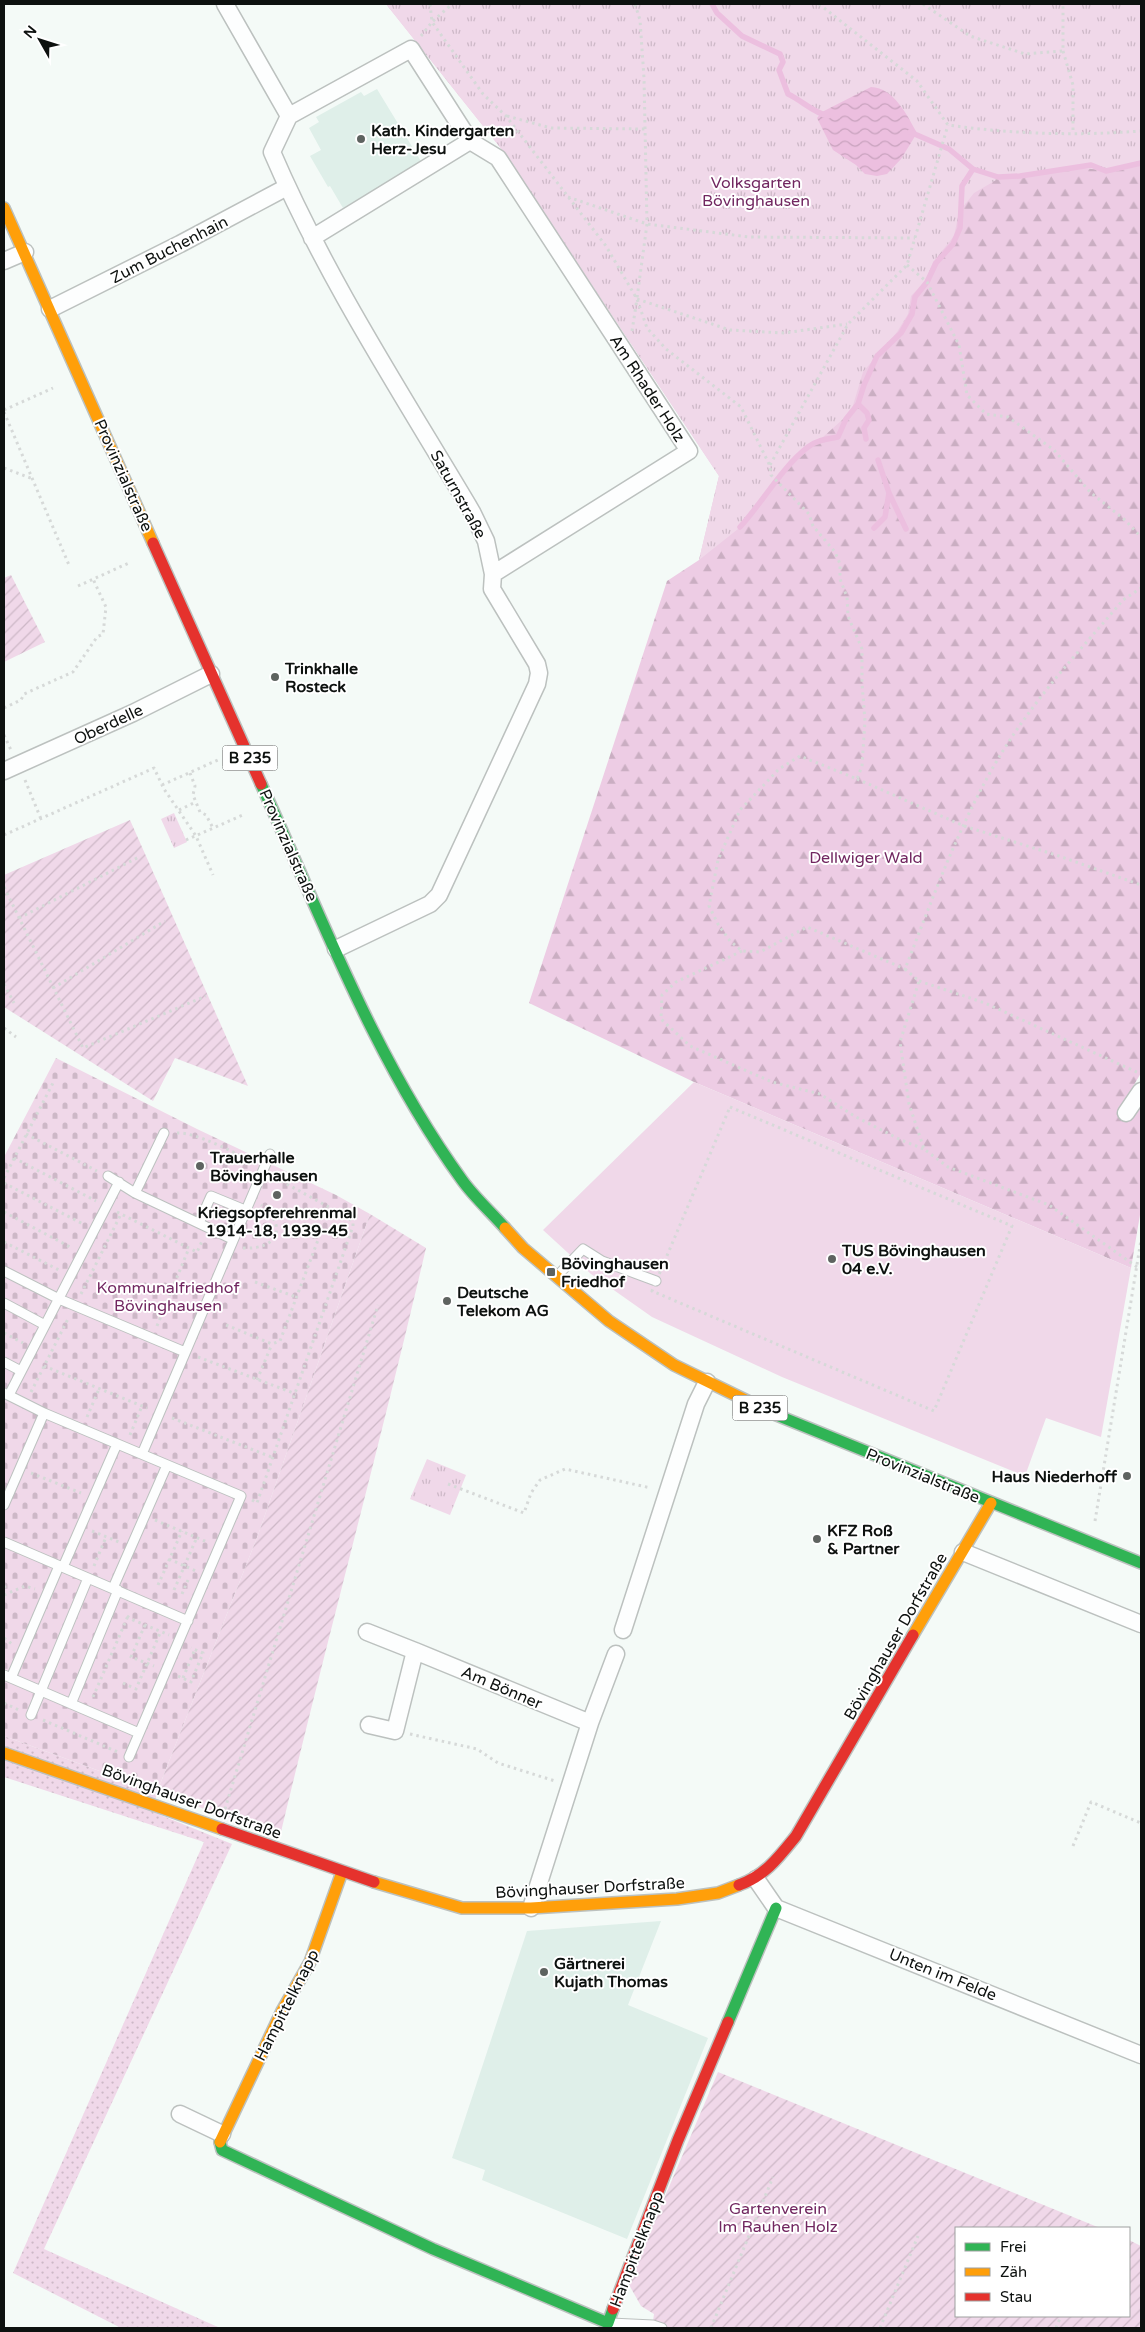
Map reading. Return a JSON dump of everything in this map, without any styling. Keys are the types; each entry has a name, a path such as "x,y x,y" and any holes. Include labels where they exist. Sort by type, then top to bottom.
{"street":[{"path":"225,4 289,116 411,49"},
{"name":"Am Rhader Holz","path":"411,49 470,141 498,158 689,451 493,574"},
{"name":"Saturnstraße","path":"289,116 272,152 287,186 312,238 472,512 486,541 493,574 492,589 537,664 539,673 537,684 439,895 430,904 336,949"},
{"path":"312,238 470,141"},
{"name":"Zum Buchenhain","path":"50,309 180,244 287,186"},
{"name":"Provinzialstraße","path":"4,208 211,674 379,1044 429,1132 472,1192 523,1248 556,1277 623,1331 674,1365 782,1418 1141,1563"},
{"path":"4,261 25,252"},
{"name":"Oberdelle","path":"11,767 133,713 211,674"},
{"path":"1126,1113 1141,1091"},
{"path":"623,1630 696,1404 707,1382"},
{"name":"Bövinghauser Dorfstraße","path":"4,1753 220,1827 342,1872 462,1908 531,1908 677,1899 718,1893 756,1879 796,1836 991,1503"},
{"path":"963,1552 1141,1624"},
{"name":"Am Bönner","path":"367,1632 590,1723"},
{"path":"369,1725 395,1731 415,1650"},
{"path":"531,1908 590,1723 616,1654"},
{"name":"Hampittelknapp","path":"342,1872 310,1962 282,2011 222,2134 219,2144 222,2150 434,2249 609,2325 678,2140 776,1908"},
{"path":"756,1879 776,1908"},
{"name":"Unten im Felde","path":"776,1908 1141,2056"},
{"path":"180,2114 222,2134"}],"lane":[{"path":"135,1193 164,1133"},
{"path":"142,1454 231,1241 270,1154"},
{"path":"108,1176 135,1193 199,1222 231,1241"},
{"path":"119,1182 46,1325 6,1394 44,1413 241,1496 129,1757"},
{"path":"199,1222 211,1196 245,1210"},
{"path":"556,1277 582,1249 602,1261 656,1281"},
{"path":"4,1271 59,1299 185,1352"},
{"path":"4,1303 46,1325"},
{"path":"4,1362 21,1371"},
{"path":"4,1505 44,1413"},
{"path":"121,1445 93,1498 8,1676 139,1733"},
{"path":"71,1704 111,1609 131,1548 167,1465"},
{"path":"4,1542 188,1621"},
{"path":"31,1715 88,1578"},
{"path":"609,2325 653,2325 662,2328"}],"path":[{"path":"430,4 432,22 483,94 506,116 606,246 637,299 647,328 666,349 741,407 770,466 770,475 809,514 813,526 835,552 840,564 840,579 847,597 848,616 862,649 865,721 862,766 857,779"},
{"path":"411,49 432,22 452,4"},
{"path":"628,357 648,224 646,129 640,20 635,4"},
{"path":"819,4 917,81 948,125 1001,132 1101,134 1141,131"},
{"path":"923,4 970,36 1024,54 1063,51"},
{"path":"1064,4 1063,51 1073,85 1073,133"},
{"path":"506,116 551,128 646,129"},
{"path":"770,466 848,324 907,265 948,125"},
{"path":"567,197 648,224 749,237 915,238"},
{"path":"907,265 927,282 959,346 967,395 986,414 1008,417 1054,450 1090,492 1125,520 1141,537"},
{"path":"637,299 730,330 784,333 848,324"},
{"path":"53,388 4,411 69,565"},
{"path":"4,468 33,479"},
{"path":"78,586 131,562"},
{"path":"4,708 21,700 24,694 73,672 97,637 103,634 106,607 93,579"},
{"path":"905,969 964,826 987,779 1025,717 1123,600 1141,588"},
{"path":"742,951 730,941 718,924 709,906 718,860 740,810 779,769 800,756 964,826 1059,856 1141,886"},
{"path":"162,785 220,760"},
{"path":"11,767 42,819"},
{"path":"4,835 154,768 162,785 196,836 213,875"},
{"path":"190,773 195,786 193,795 200,812 206,814 213,828"},
{"path":"179,810 196,802"},
{"path":"186,840 245,814"},
{"path":"19,918 139,857"},
{"path":"4,887 83,1048 206,996"},
{"path":"53,988 165,921"},
{"path":"1137,1267 1049,1205 948,1167 924,1149 901,1140 856,1117 820,1094 772,1082 690,1046 661,1019 662,995 676,982 742,951 760,952 807,927 905,969 919,980 985,1003 1141,1075"},
{"path":"919,980 900,1042 909,1104 924,1149"},
{"path":"4,984 14,1003"},
{"path":"4,1028 16,1037"},
{"path":"4,1178 54,1081"},
{"path":"730,1107 1012,1226 934,1411 652,1291 656,1281 730,1107"},
{"path":"183,1133 263,1169 353,1222 296,1394 257,1503 241,1496"},
{"path":"26,1134 108,1176"},
{"path":"14,1158 107,1206"},
{"path":"4,1183 95,1230"},
{"path":"231,1241 244,1248 258,1249 266,1246 276,1235 276,1222 273,1217 262,1206 250,1199"},
{"path":"4,1212 82,1253"},
{"path":"25,1404 121,1214 197,1252 209,1228"},
{"path":"226,1325 272,1344 280,1341 318,1240"},
{"path":"1096,1515 1141,1240"},
{"path":"4,1242 71,1277"},
{"path":"152,1338 189,1248"},
{"path":"255,1282 296,1297"},
{"path":"220,1827 378,1305"},
{"path":"4,1333 33,1348"},
{"path":"257,1380 272,1344"},
{"path":"185,1352 296,1394"},
{"path":"44,1366 274,1458"},
{"path":"82,1429 99,1388"},
{"path":"121,1445 142,1406"},
{"path":"19,1469 93,1498"},
{"path":"448,1484 524,1513 532,1493 540,1480 565,1469 667,1492"},
{"path":"145,1515 219,1547"},
{"path":"81,1526 131,1548"},
{"path":"158,1585 182,1531"},
{"path":"88,1578 106,1537"},
{"path":"174,1590 197,1538"},
{"path":"170,1559 207,1575"},
{"path":"4,1586 8,1592"},
{"path":"4,1595 25,1586 47,1594"},
{"path":"111,1609 161,1631 203,1653 191,1682 131,1657 145,1625"},
{"path":"93,1698 128,1616"},
{"path":"123,1683 136,1689 161,1631"},
{"path":"182,1678 195,1650"},
{"path":"4,1704 129,1757"},
{"path":"395,1731 477,1749 498,1763 570,1786"},
{"path":"1073,1846 1091,1802 1141,1822"},
{"path":"711,2328 773,2177"},
{"path":"880,2328 918,2236"}],"shaded area":[{"name":"Kath. Kindergarten Herz-Jesu","path":"377,89 422,163 343,208 310,156 321,150 309,128 319,122 316,117 361,92 364,96"},
{"path":"661,1921 628,2005 708,2038 627,2239 482,2180 485,2170 452,2158 527,1931"}],"green space":[{"name":"Dellwiger Wald","path":"386,4 1141,4 1141,1073 1128,1095 1141,1101 1141,1209 1131,1268 694,1082 529,1003 667,581 699,560 719,476 503,151"},
{"name":"Volksgarten Bövinghausen","path":"386,4 1141,4 1141,162 1100,170 1076,167 1003,176 974,193 959,212 954,236 933,262 926,280 911,296 908,314 897,332 863,372 851,412 785,471 738,529 699,560 719,476 503,151"},
{"path":"11,575 45,642 4,662 4,578"},
{"path":"174,813 187,842 174,848 161,819"},
{"path":"130,820 248,1086 175,1058 153,1101 4,1007 4,875"},
{"name":"Kommunalfriedhof Bövinghausen","path":"56,1058 197,1129 336,1195 370,1214 258,1535 157,1792 4,1736 4,1157"},
{"path":"694,1082 1131,1268 1101,1437 1046,1418 1025,1476 782,1377 652,1317 591,1274 543,1230"},
{"path":"370,1214 426,1248 280,1836 157,1792 258,1535"},
{"path":"427,1459 466,1475 450,1515 410,1499"},
{"path":"4,1736 157,1792 153,1812 232,1844 44,2249 220,2328 121,2328 13,2273 204,1842 4,1777"},
{"name":"Gartenverein Im Rauhen Holz","path":"718,2072 1098,2227 955,2227 955,2317 1130,2317 1130,2240 1141,2246 1141,2328 652,2328 654,2314 641,2306 628,2283"}],"water":[{"path":"871,87 886,92 893,97 917,133 901,159 887,174 877,176 865,174 856,165 833,150 817,118 822,112"}],"waterway":[{"path":"712,4 717,13 742,36 780,54 783,62 779,70 788,94 828,116"},
{"path":"910,132 949,149 973,169"},
{"path":"740,527 798,455 815,443 838,437 846,419 858,404 877,356 901,333 912,314 915,297 927,282 936,263 953,244 960,228 962,186 973,169 998,177 1020,176 1091,165 1106,171 1141,163"},
{"path":"858,404 867,413 869,420 864,428 866,439"},
{"path":"878,460 889,493 906,529"},
{"path":"874,528 885,517 889,493"}],"traffic: fast":[{"path":"261,784 328,937 402,1086 462,1180 505,1228"},
{"path":"774,1414 1141,1563"},
{"path":"728,2022 776,1908"},
{"path":"220,2142 222,2150 433,2249 608,2323 613,2309"}],"traffic: slow":[{"path":"4,208 153,543"},
{"path":"505,1228 523,1248 609,1321 674,1365 774,1414"},
{"path":"913,1635 991,1503"},
{"path":"4,1753 222,1829"},
{"path":"220,2142 282,2011 310,1962 342,1872"},
{"path":"374,1882 462,1908 531,1908 677,1899 718,1893 739,1885"}],"traffic: jam":[{"path":"153,543 261,784"},
{"path":"739,1885 764,1871 796,1836 913,1635"},
{"path":"222,1829 374,1882"},
{"path":"613,2309 678,2140 728,2022"}],"place":[{"name":"Kath. Kindergarten Herz-Jesu","path":"361,139"},
{"name":"Trinkhalle Rosteck","path":"275,677"},
{"name":"Trauerhalle Bövinghausen","path":"200,1166"},
{"name":"Kriegsopferehrenmal 1914-18, 1939-45","path":"277,1195"},
{"name":"TUS Bövinghausen 04 e.V.","path":"832,1259"},
{"name":"Bövinghausen Friedhof","path":"551,1272"},
{"name":"Deutsche Telekom AG","path":"447,1301"},
{"name":"Haus Niederhoff","path":"1127,1476"},
{"name":"KFZ Roß & Partner","path":"817,1539"},
{"name":"Gärtnerei Kujath Thomas","path":"544,1972"}]}
